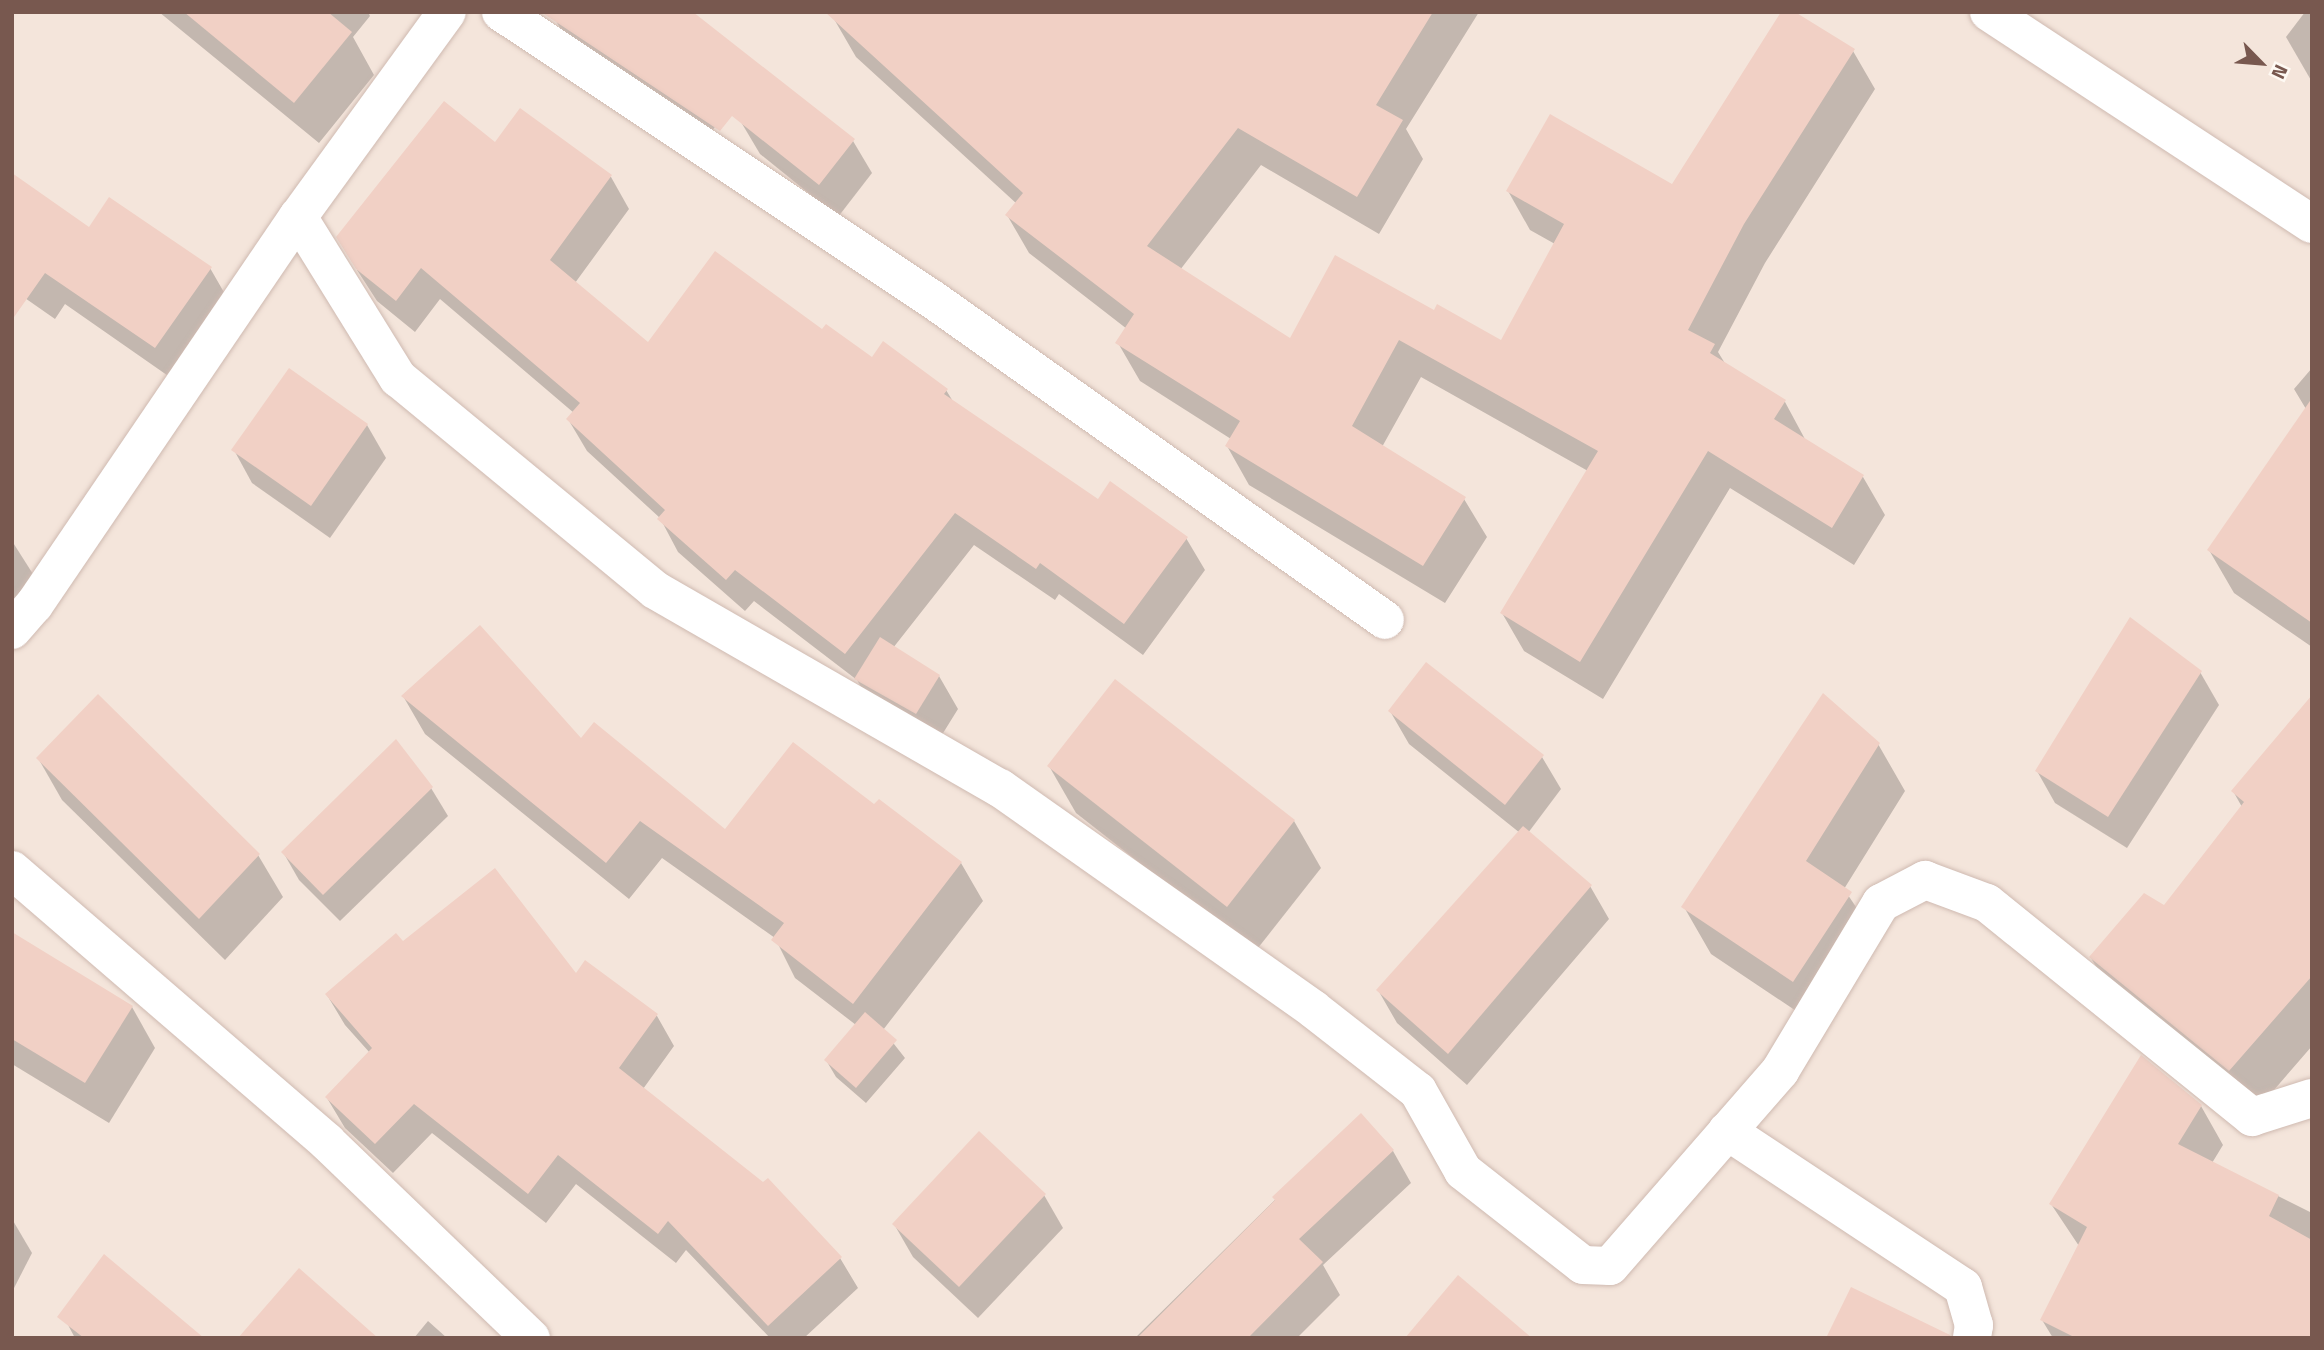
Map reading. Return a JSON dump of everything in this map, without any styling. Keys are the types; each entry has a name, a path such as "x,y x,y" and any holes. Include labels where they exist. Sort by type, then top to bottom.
{"street":[{"path":"12,629 34,605 298,216 446,12"},
{"path":"501,12 932,299 1385,620"},
{"path":"1989,12 2312,224"},
{"path":"298,216 398,378 655,590 1000,788 1345,1033 1418,1091 1463,1171 1583,1265 1610,1266 1780,1071 1881,903 1925,880 1987,903 2252,1117 2312,1098"},
{"path":"12,870 327,1142 531,1338"},
{"path":"1727,1131 1963,1287 1982,1333"}],"shaded area":[{"path":"12,12 2312,12 2312,1338 12,1338"}],"building":[{"path":"184,12 328,12 352,32 294,103"},
{"path":"541,12 693,12 855,139 819,185 732,116 720,131"},
{"path":"825,12 1433,12 1376,105 1403,120 1357,197 1238,128 1147,246 1290,338 1335,255 1434,310 1437,304 1501,340 1564,224 1506,191 1550,114 1672,184 1781,12 1795,12 1855,49 1744,224 1688,330 1715,344 1710,353 1786,400 1774,419 1864,475 1832,528 1708,451 1580,662 1500,613 1598,451 1399,340 1352,426 1466,497 1423,566 1225,446 1240,421 1115,343 1134,314 1005,215 1023,193"},
{"path":"444,101 495,142 520,108 612,175 550,260 648,342 715,251 822,329 826,324 872,357 883,341 948,389 944,394 1098,499 1110,481 1188,537 1124,624 1040,563 1036,569 955,513 845,654 735,570 726,580 657,519 665,510 566,419 580,403 421,268 396,301 356,269 336,237"},
{"path":"12,173 89,227 109,197 212,267 155,348 45,273 12,320"},
{"path":"289,368 368,424 311,506 231,450"},
{"path":"2312,398 2312,623 2207,550"},
{"path":"2130,617 2202,671 2108,817 2035,771"},
{"path":"480,625 581,738 594,722 725,829 793,742 874,804 879,799 962,862 853,1004 771,940 784,923 640,821 606,863 401,696"},
{"path":"880,637 940,675 916,714 854,679"},
{"path":"1426,662 1544,755 1505,805 1388,711"},
{"path":"1115,679 1295,820 1227,907 1047,766"},
{"path":"1823,693 1880,743 1806,861 1852,892 1793,982 1681,907"},
{"path":"98,694 260,854 199,919 36,758"},
{"path":"2312,695 2312,976 2229,1071 2089,957 2144,893 2164,905 2244,802 2231,791"},
{"path":"396,739 433,787 323,895 281,852"},
{"path":"1523,826 1592,885 1448,1054 1376,990"},
{"path":"495,868 576,973 585,960 658,1014 619,1068 763,1182 768,1178 842,1257 768,1326 668,1221 658,1234 558,1155 528,1194 414,1104 375,1144 325,1097 372,1048 325,994 396,933 403,941"},
{"path":"12,932 133,1006 85,1083 12,1039"},
{"path":"865,1012 897,1040 856,1088 824,1060"},
{"path":"2141,1055 2202,1105 2178,1144 2279,1195 2269,1216 2312,1240 2312,1338 2076,1338 2040,1320 2087,1227 2049,1204"},
{"path":"1361,1113 1394,1150 1299,1239 1323,1262 1248,1338 1137,1338 1275,1200 1272,1197"},
{"path":"979,1131 1046,1194 959,1287 892,1224"},
{"path":"104,1254 204,1338 84,1338 57,1317"},
{"path":"299,1268 378,1338 238,1338"},
{"path":"1458,1275 1532,1338 1405,1338"},
{"path":"1851,1287 1950,1335 1951,1338 1826,1338"}]}
